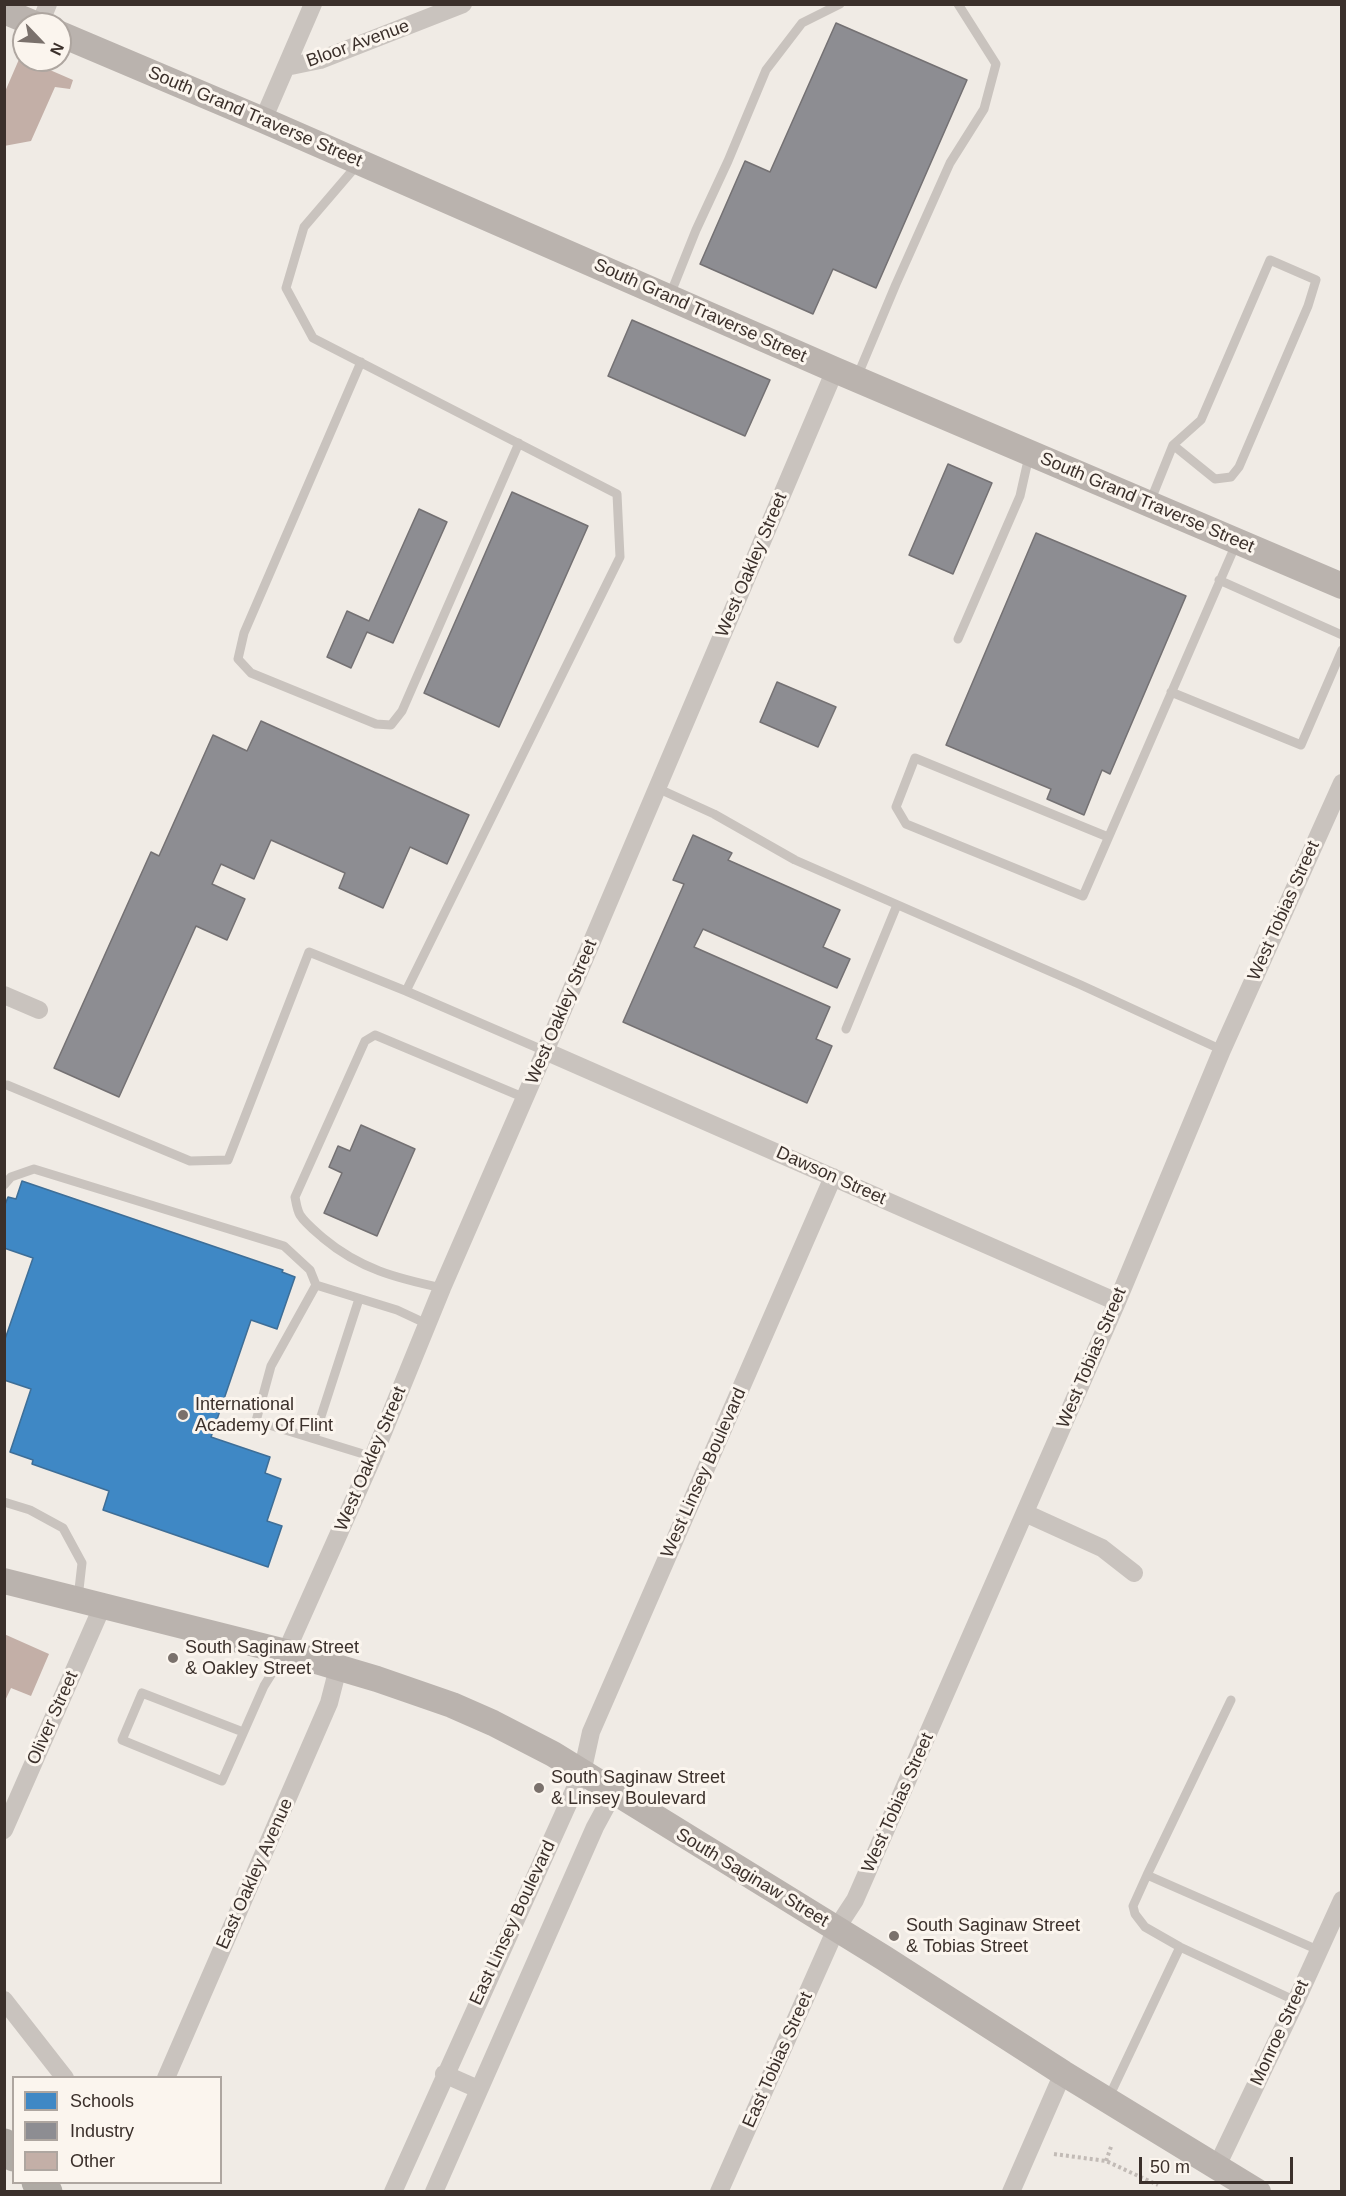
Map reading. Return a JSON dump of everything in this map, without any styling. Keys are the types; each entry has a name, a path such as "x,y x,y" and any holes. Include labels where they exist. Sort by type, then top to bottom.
{"main road":[{"name":"South Grand Traverse Street","path":"72,39 1341,586"},
{"name":"South Saginaw Street","path":"4,1581 286,1653 377,1679 452,1705 544,1749 1258,2192"}],"street":[{"path":"263,120 313,4"},
{"name":"Bloor Avenue","path":"286,67 320,60 463,4"},
{"name":"West Oakley Street","path":"286,1653 373,1457 442,1288 657,788 846,374"},
{"name":"West Tobias Street","path":"836,1929 855,1900 1117,1302 1222,1050 1341,783"},
{"path":"4,995 39,1010"},
{"name":"Dawson Street","path":"545,1051 1117,1302"},
{"name":"West Linsey Boulevard","path":"582,1773 591,1732 833,1177"},
{"path":"1025,1513 1102,1548 1134,1573"},
{"name":"Oliver Street","path":"4,1830 90,1604"},
{"name":"East Oakley Avenue","path":"167,2076 329,1702 339,1668"},
{"name":"East Linsey Boulevard","path":"393,2192 444,2074 582,1773"},
{"name":"East Linsey Boulevard","path":"434,2192 595,1827 614,1792"},
{"name":"Monroe Street","path":"1217,2166 1296,2001 1341,1900"},
{"name":"East Tobias Street","path":"719,2192 836,1929"},
{"path":"4,2000 63,2076"},
{"path":"1011,2192 1063,2073"},
{"path":"444,2074 478,2089"}],"lane":[{"path":"669,297 766,70 802,23 840,4"},
{"path":"846,374 896,284 950,163 984,109 996,63 958,4"},
{"path":"359,162 304,226 286,288 313,338 617,494 620,557 406,991"},
{"path":"1149,504 1173,445 1201,420 1270,260 1316,280 1308,306 1239,466 1232,477 1215,480 1173,445"},
{"path":"361,362 244,633 238,659 251,673 376,724 391,725 402,711 519,443"},
{"path":"958,639 1020,495 1030,453"},
{"path":"1108,837 915,758 896,807 906,824 1083,896 1237,542"},
{"path":"1219,580 1341,635"},
{"path":"1171,692 1301,745 1341,650"},
{"path":"657,788 714,814 795,860 1222,1050"},
{"path":"846,1029 897,905"},
{"path":"7,1085 190,1161 228,1160 309,952 545,1051"},
{"path":"442,1288 394,1278 359,1263 336,1248 299,1214 295,1197 364,1041 375,1035 525,1098"},
{"path":"4,1185 11,1177 34,1169 284,1246 310,1270 316,1285"},
{"path":"316,1285 396,1310 427,1324"},
{"path":"316,1285 271,1366 256,1421 373,1457"},
{"path":"318,1439 359,1299"},
{"path":"4,1502 30,1510 63,1528 82,1563 90,1604"},
{"path":"243,1732 142,1693 122,1740 222,1780 264,1686 286,1653"},
{"path":"1231,1700 1133,1906 1135,1914 1145,1927 1180,1947 1296,2001"},
{"path":"1147,1875 1318,1950"},
{"path":"1108,2100 1180,1947"}],"path":[{"path":"1106,2161 1112,2144"},
{"path":"1054,2154 1106,2161 1158,2185"}],"building: Schools":[{"path":"22,1181 283,1270 282,1272 295,1277 277,1329 251,1320 211,1437 270,1457 265,1473 281,1479 267,1521 282,1526 268,1567 103,1510 109,1491 32,1464 33,1460 10,1452 31,1389 4,1380 4,1342 33,1258 4,1248 4,1207 8,1197 16,1199"}],"building: Industry":[{"path":"836,23 967,80 876,288 833,269 813,314 700,264 745,161 770,172"},
{"path":"632,320 770,380 745,436 608,376"},
{"path":"948,464 992,483 953,574 909,555"},
{"path":"512,492 588,526 499,727 424,693"},
{"path":"419,509 447,522 393,643 367,632 351,668 327,657 347,611 369,621"},
{"path":"1036,533 1186,596 1110,774 1102,770 1084,815 1047,799 1051,789 946,745"},
{"path":"777,682 836,707 818,747 760,722"},
{"path":"261,721 469,815 447,864 410,847 383,908 339,888 345,873 271,840 254,879 221,864 212,884 245,899 227,940 196,926 119,1097 54,1068 151,852 159,856 213,735 247,751"},
{"path":"693,835 732,853 728,860 840,910 823,947 850,959 837,988 703,929 694,947 830,1007 816,1039 832,1046 807,1103 623,1022 684,884 673,880"},
{"path":"361,1125 415,1149 377,1236 324,1213 342,1173 329,1167 338,1146 350,1151"}],"building: Other":[{"path":"14,72 55,72 73,80 70,89 55,87 31,141 4,146 4,94"},
{"path":"4,1634 49,1654 31,1696 11,1688 4,1703"}],"place":[{"name":"International Academy Of Flint","path":"183,1415"},
{"name":"South Saginaw Street & Oakley Street","path":"173,1658"},
{"name":"South Saginaw Street & Linsey Boulevard","path":"539,1788"},
{"name":"South Saginaw Street & Tobias Street","path":"894,1936"}]}
